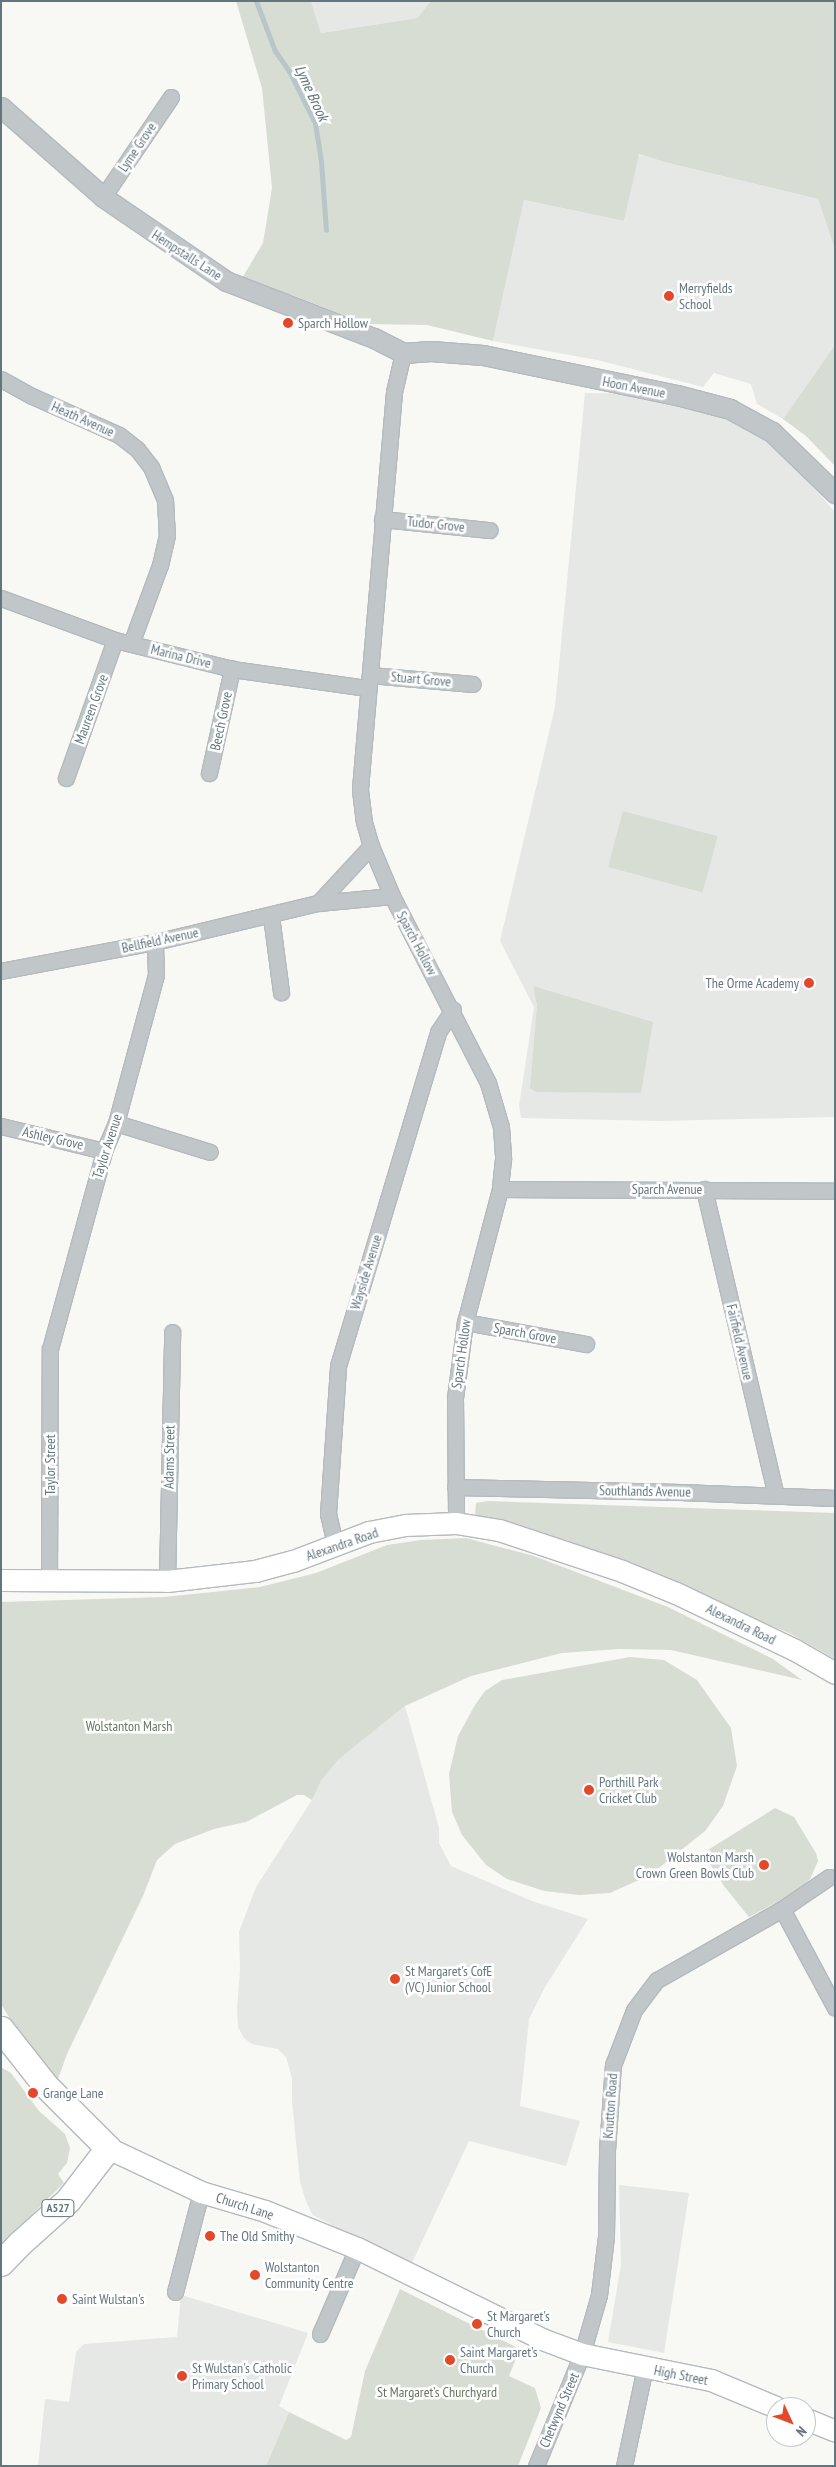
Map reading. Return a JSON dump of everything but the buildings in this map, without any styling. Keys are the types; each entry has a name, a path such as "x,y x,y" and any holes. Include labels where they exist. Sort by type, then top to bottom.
{"highway":[{"name":"Church Lane","path":"4,2038 45,2085 108,2148"},
{"name":"A527","path":"1,2263 20,2243 68,2200 108,2148"}],"main road":[{"name":"Alexandra Road","path":"1,1580 49,1582 167,1581 255,1571 293,1561 369,1532 405,1525 456,1523 499,1530 622,1571 701,1605 795,1650 835,1673"},
{"name":"Church Lane","path":"108,2148 201,2192 265,2211 357,2248 542,2339 582,2354"},
{"name":"High Street","path":"582,2354 712,2380 766,2403"},
{"path":"816,2423 835,2431"}],"street":[{"name":"Lyme Grove","path":"103,197 171,97"},
{"name":"Hempstalls Lane","path":"1,107 103,197 165,242 226,281 374,338 403,353"},
{"name":"Hoon Avenue","path":"403,353 431,351 483,355 677,395 730,409 772,432 835,493"},
{"name":"Sparch Hollow","path":"403,353 394,392 382,519 360,790 364,822 371,846 392,896 453,1010 488,1083 502,1127 504,1159 500,1189 465,1322 455,1398 456,1523"},
{"name":"Heath Avenue","path":"1,379 32,396 119,435 137,449 152,467 165,500 167,535 160,565 131,644"},
{"name":"Tudor Grove","path":"382,519 489,530"},
{"name":"Marina Drive","path":"1,598 115,640 232,669 369,682"},
{"name":"Maureen Grove","path":"66,778 115,640"},
{"name":"Beech Grove","path":"209,774 232,669"},
{"name":"Stuart Grove","path":"369,682 473,684"},
{"path":"318,903 371,846"},
{"name":"Bellfield Avenue","path":"1,972 155,942 271,916 318,903 392,896"},
{"path":"271,916 281,992"},
{"name":"Taylor Avenue","path":"50,1349 104,1150 116,1123 156,975 155,942"},
{"name":"Wayside Avenue","path":"334,1544 328,1514 338,1366 438,1032 453,1010"},
{"path":"116,1123 210,1152"},
{"name":"Ashley Grove","path":"1,1126 104,1150"},
{"name":"Sparch Avenue","path":"500,1189 835,1191"},
{"name":"Fairfield Avenue","path":"704,1189 776,1495"},
{"name":"Sparch Grove","path":"465,1322 586,1344"},
{"name":"Adams Street","path":"167,1581 172,1332"},
{"name":"Taylor Street","path":"49,1582 50,1349"},
{"name":"Southlands Avenue","path":"455,1487 835,1498"},
{"name":"Knutton Road","path":"582,2354 599,2295 606,2236 613,2064 634,2010 657,1980 782,1909 829,1877"},
{"path":"782,1909 835,2008"},
{"path":"175,2292 201,2192"},
{"path":"320,2334 357,2248"},
{"name":"Chetwynd Street","path":"536,2466 582,2354"},
{"path":"624,2466 645,2368"}],"shaded area":[{"path":"311,1 431,1 417,18 321,33"},
{"name":"Merryfields School","path":"638,154 818,199 835,250 835,345 783,419 757,404 751,384 714,373 703,387 597,360 493,341 524,200 624,221"},
{"name":"The Orme Academy","path":"585,393 638,394 758,424 835,512 835,1117 659,1121 521,1118 519,1106 534,1007 500,941 555,707"},
{"name":"St Margaret's CofE (VC) Junior School","path":"405,1706 439,1828 439,1843 451,1866 532,1901 588,1919 545,1987 529,2019 520,2106 580,2121 566,2166 469,2141 412,2263 363,2242 313,2215 307,2204 300,2182 292,2101 292,2078 286,2057 278,2049 252,2044 244,2038 238,2027 237,2009 240,1971 239,1932 256,1887 312,1800 321,1781 338,1760"},
{"path":"619,2185 689,2193 664,2353 608,2342 621,2265"},
{"name":"St Wulstan's Catholic Primary School","path":"181,2295 308,2333 279,2406 289,2412 266,2466 38,2466 45,2399 69,2402 76,2352 84,2344 177,2337"}],"green space":[{"path":"236,1 311,1 321,33 417,18 431,1 835,1 835,250 818,199 664,162 639,154 624,221 524,200 493,341 427,325 367,324 294,296 241,280 263,243 272,188 262,88"},
{"path":"835,345 835,466 806,436 783,419"},
{"path":"623,811 718,836 703,892 608,867"},
{"path":"533,986 653,1022 641,1093 536,1092 530,1088 537,1005"},
{"path":"488,1501 835,1513 835,1659 789,1633 569,1541 475,1515 476,1503"},
{"name":"Wolstanton Marsh","path":"466,1538 534,1556 668,1607 773,1659 802,1680 671,1650 619,1649 562,1653 471,1676 405,1706 338,1760 321,1781 312,1800 304,1795 297,1795 246,1822 214,1829 175,1844 157,1860 143,1896 67,2054 58,2079 25,2044 1,2004 1,1602 164,1597 260,1587 316,1573 387,1545 421,1540"},
{"name":"Porthill Park Cricket Club","path":"630,1657 664,1660 697,1680 731,1728 737,1766 723,1806 705,1831 650,1875 610,1893 579,1895 544,1891 507,1879 486,1865 462,1835 452,1812 449,1774 458,1736 475,1705 485,1691 502,1680"},
{"name":"Wolstanton Marsh Crown Green Bowls Club","path":"775,1808 794,1817 816,1853 818,1861 810,1879 799,1890 749,1917 724,1886 703,1853"},
{"path":"1,2067 11,2073 39,2111 65,2134 70,2148 67,2163 58,2174 64,2183 1,2245"},
{"name":"St Margaret’s Churchyard","path":"400,2289 520,2349 509,2376 535,2388 541,2408 518,2466 266,2466 289,2412 346,2440 351,2437 365,2371"}],"waterway":[{"name":"Lyme Brook","path":"256,1 275,51 289,71 315,123 321,161 326,230"}],"place":[{"name":"Merryfields School","path":"669,296"},
{"name":"Sparch Hollow","path":"288,323"},
{"name":"The Orme Academy","path":"809,983"},
{"name":"Porthill Park Cricket Club","path":"589,1790"},
{"name":"Wolstanton Marsh Crown Green Bowls Club","path":"764,1865"},
{"name":"St Margaret's CofE (VC) Junior School","path":"395,1979"},
{"name":"Grange Lane","path":"33,2093"},
{"name":"The Old Smithy","path":"210,2236"},
{"name":"Wolstanton Community Centre","path":"255,2275"},
{"name":"Saint Wulstan's","path":"62,2299"},
{"name":"St Margaret's Church","path":"477,2324"},
{"name":"Saint Margaret's Church","path":"450,2360"},
{"name":"St Wulstan's Catholic Primary School","path":"182,2376"}]}
